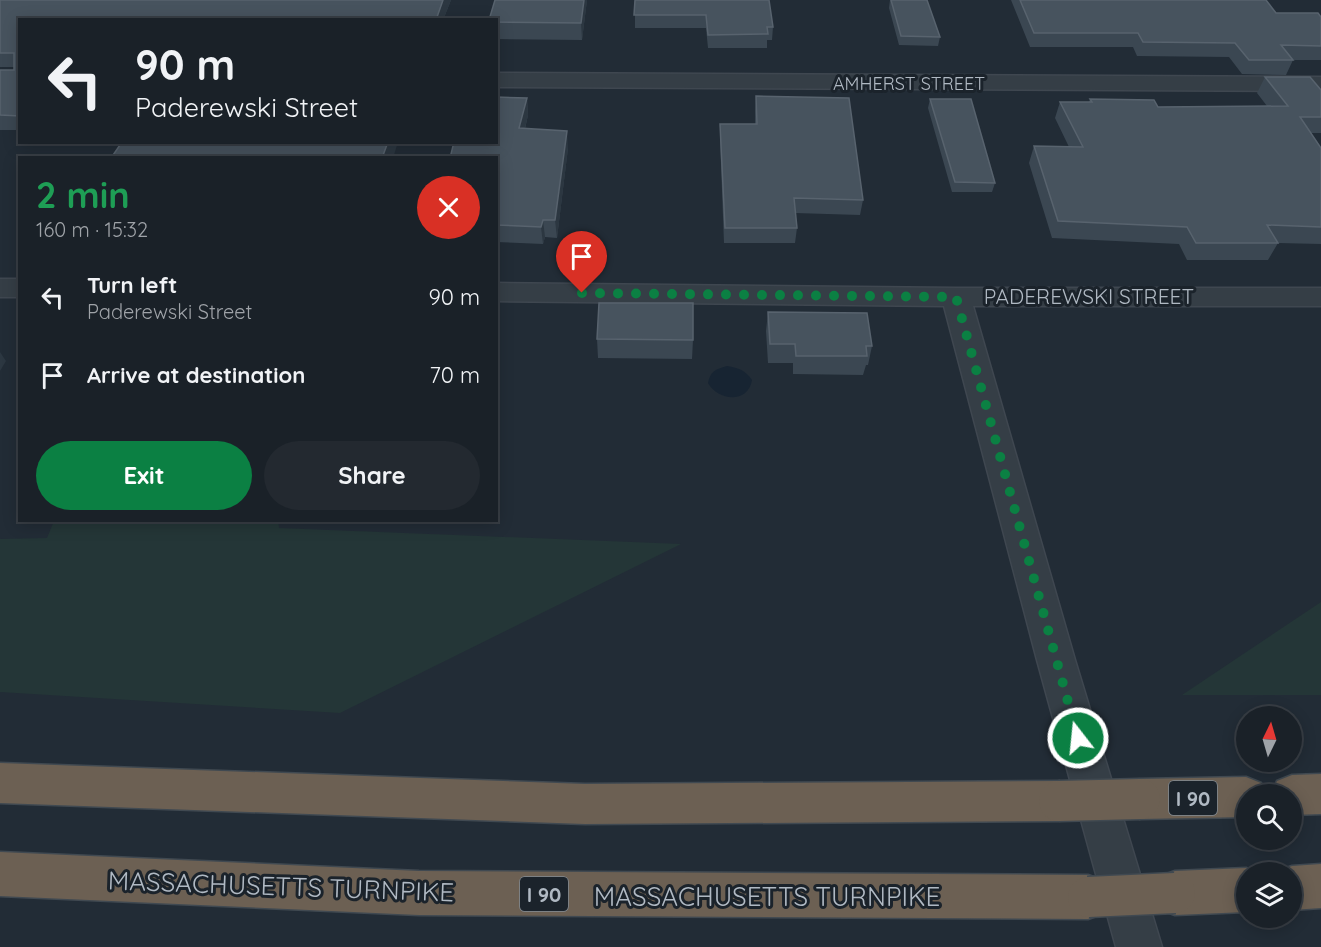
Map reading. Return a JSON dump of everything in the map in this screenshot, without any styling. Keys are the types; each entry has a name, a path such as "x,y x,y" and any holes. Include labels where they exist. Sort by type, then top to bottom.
{"highway":[{"name":"I 90","path":"0,783 585,804 1059,801 1236,797"},
{"path":"1302,795 1321,794"},
{"name":"MASSACHUSETTS TURNPIKE","path":"0,874 418,894 1088,897 1236,890"},
{"path":"1302,887 1321,886"}],"street":[{"name":"AMHERST STREET","path":"498,80 1321,84"},
{"path":"0,288 18,288"},
{"name":"PADEREWSKI STREET","path":"498,292 956,297 1321,297"},
{"path":"956,297 1059,671 1139,947"}],"shaded area":[{"path":"54,522 278,522 279,528 681,544 340,713 0,692 0,539 47,538"},
{"path":"1321,602 1321,695 1182,695"}],"water":[{"path":"727,366 741,370 752,380 745,393 739,396 725,396 719,394 708,383 714,372"}],"building":[{"path":"0,0 443,0 437,18 18,18 18,116 0,115 0,70 14,70 14,53 0,53"},
{"path":"495,0 584,0 581,23 498,22 498,18 490,18"},
{"path":"635,0 769,0 773,27 767,27 768,34 708,35 706,15 634,15"},
{"path":"891,0 927,0 940,37 901,36"},
{"path":"1020,0 1266,0 1276,13 1318,13 1321,17 1321,46 1281,45 1293,60 1249,60 1235,43 1143,42 1138,33 1034,33"},
{"path":"1265,77 1310,77 1321,90 1321,117 1300,117 1321,148 1321,227 1267,225 1278,243 1196,243 1187,227 1058,221 1034,146 1083,147 1060,102 1092,102 1090,99 1154,100 1158,107 1288,106"},
{"path":"756,96 849,98 863,200 794,198 797,228 725,228 720,124 757,124"},
{"path":"498,97 527,98 519,128 567,131 555,220 543,220 541,227 498,225 498,156 450,156 454,144 498,144"},
{"path":"930,99 971,99 995,183 955,182"},
{"path":"121,144 387,144 383,156 112,156"},
{"path":"599,303 693,303 693,340 597,339"},
{"path":"768,312 867,313 872,346 866,346 867,356 796,356 795,344 770,344"}],"route":[{"path":"582,293 956,297 1078,738"}]}
